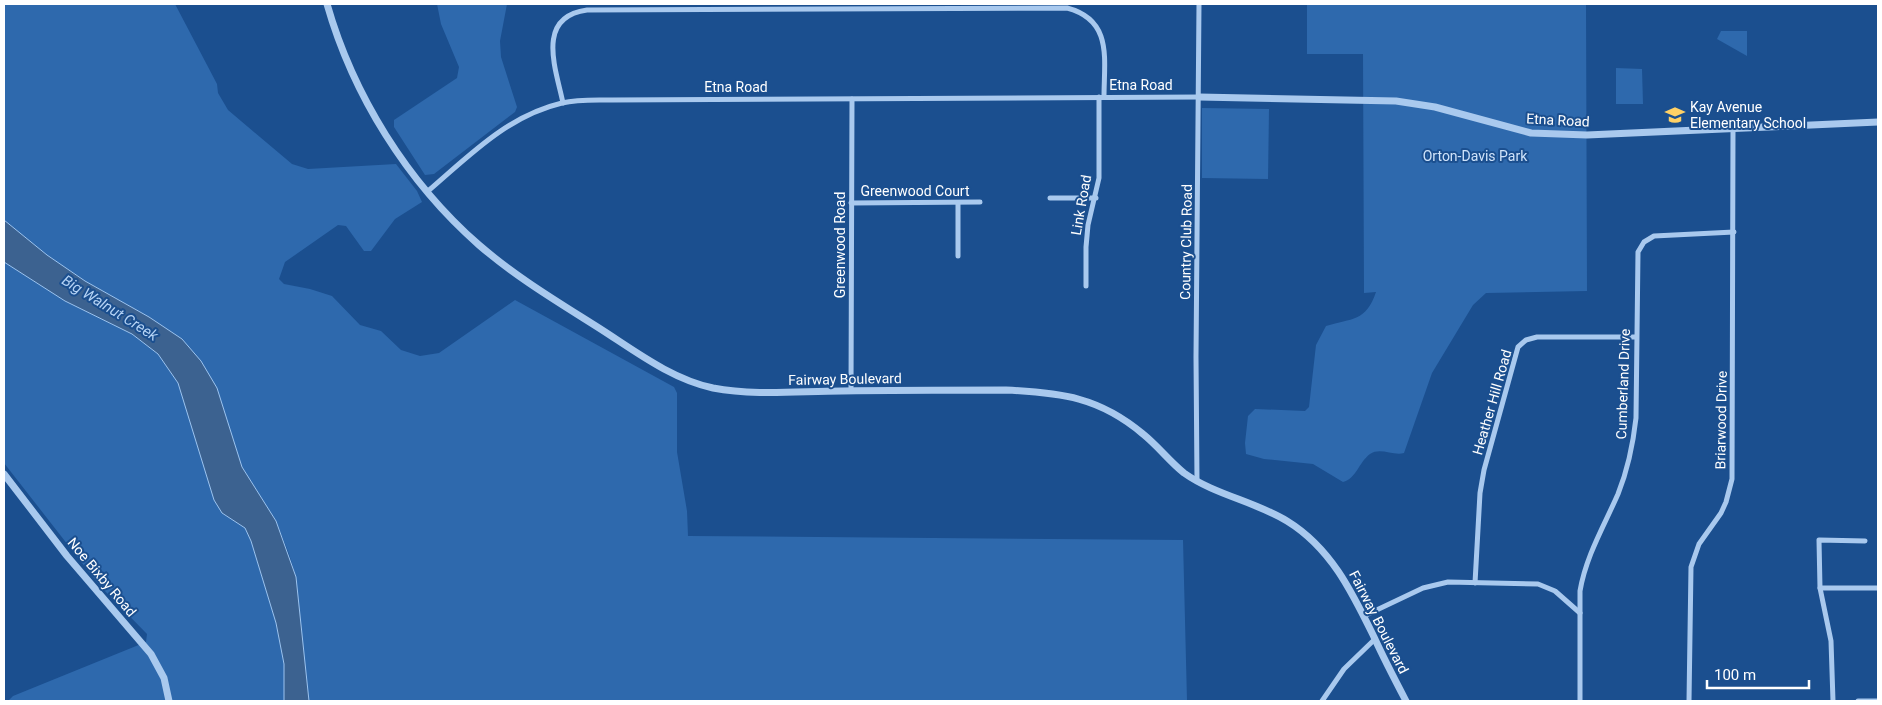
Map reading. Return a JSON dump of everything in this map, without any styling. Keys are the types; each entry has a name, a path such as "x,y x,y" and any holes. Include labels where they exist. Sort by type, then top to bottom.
{"street":[{"name":"Fairway Boulevard","path":"327,4 345,56 359,87 395,149 457,224 505,266 560,303 673,374 702,385 728,390 759,392 1006,390 1048,392 1080,398 1099,406 1128,422 1184,472 1197,481 1275,515 1304,533 1331,560 1349,588 1406,701"},
{"name":"Country Club Road","path":"1197,481 1196,357 1199,4"},
{"name":"Link Road","path":"563,103 552,52 553,37 565,17 572,13 587,10 1066,8 1085,14 1094,22 1098,29 1104,48 1099,178 1096,198 1088,225 1086,286"},
{"name":"Etna Road","path":"428,191 506,126 543,109 563,103 612,100 1101,97 1396,100 1434,107 1508,128 1544,135 1587,136 1878,122"},
{"name":"Greenwood Road","path":"851,390 852,99"},
{"name":"Briarwood Drive","path":"1689,701 1691,568 1699,544 1721,513 1732,479 1733,129"},
{"path":"1050,198 1096,198"},
{"name":"Greenwood Court","path":"851,203 980,202"},
{"path":"958,203 958,256"},
{"name":"Cumberland Drive","path":"1580,701 1580,591 1583,574 1588,556 1618,492 1634,442 1636,418 1637,258 1640,247 1648,239 1659,235 1734,232"},
{"name":"Heather Hill Road","path":"1475,583 1480,493 1484,470 1518,348 1526,340 1537,337 1636,337"},
{"name":"Noe Bixby Road","path":"4,474 67,556 151,654 164,678 169,701"},
{"path":"1833,701 1830,641 1820,588 1820,540 1865,541"},
{"path":"1364,616 1423,588 1448,582 1528,583 1546,586 1562,596 1580,613"},
{"path":"1820,588 1878,588"},
{"path":"1322,701 1344,669 1375,639"},
{"path":"1858,701 1878,701"}],"green space":[{"path":"4,4 175,4 217,84 218,93 228,110 292,164 308,169 396,164 417,191 422,202 395,219 371,251 364,251 346,226 338,225 285,262 279,279 284,284 332,296 360,325 381,331 401,350 420,356 439,353 515,300 674,387 677,393 677,452 687,511 688,536 1183,540 1187,701 309,701 296,577 289,554 276,521 242,467 234,446 182,339 149,317 85,281 47,255 4,220"},
{"path":"437,4 507,4 500,41 501,57 517,107 515,112 434,174 425,175 394,127 394,120 457,78 459,67 441,24"},
{"name":"Orton-Davis Park","path":"1307,4 1586,4 1587,291 1486,293 1473,305 1432,373 1404,453 1374,452 1366,457 1351,477 1343,482 1313,464 1264,459 1246,454 1245,443 1248,416 1255,409 1305,411 1309,407 1316,345 1326,326 1351,320 1363,314 1368,309 1376,292 1364,293 1363,54 1307,54"},
{"path":"1721,31 1747,31 1747,56 1717,39"},
{"path":"1616,68 1642,69 1643,104 1616,104"},
{"path":"1202,108 1269,109 1268,179 1202,178"},
{"path":"4,262 65,301 132,334 158,354 178,383 222,513 245,528 251,541 276,623 284,664 284,701 8,701 13,696 146,642 147,634 100,586 4,463"}],"water":[{"name":"Big Walnut Creek","path":"4,220 47,255 85,281 149,317 182,339 201,361 217,388 242,467 276,521 296,577 309,701 284,701 284,664 276,623 251,541 245,528 222,513 214,500 178,383 158,354 132,334 65,301 4,262"}],"place":[{"name":"Kay Avenue Elementary School","path":"1675,115"}]}
